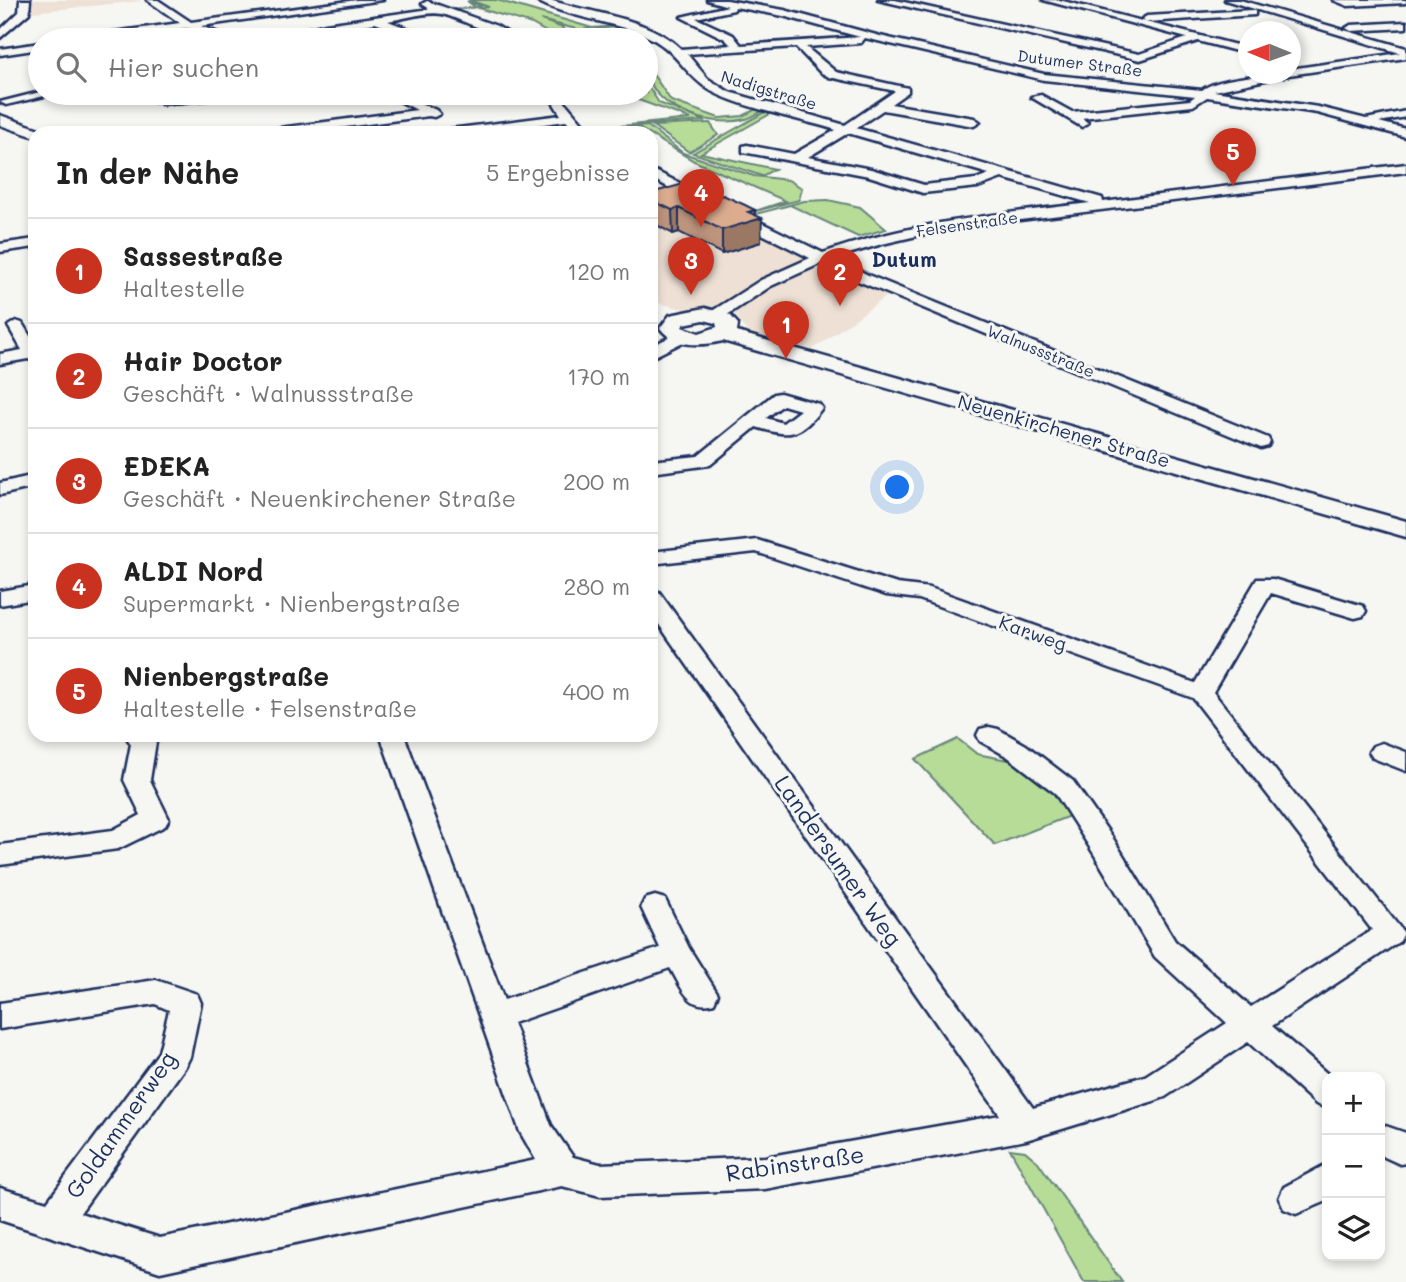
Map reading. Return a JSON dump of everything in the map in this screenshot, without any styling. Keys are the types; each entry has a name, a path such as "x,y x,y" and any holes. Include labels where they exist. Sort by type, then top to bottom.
{"street":[{"path":"0,35 24,13 25,0"},
{"path":"152,0 196,28"},
{"path":"284,0 304,10"},
{"path":"174,28 378,0"},
{"path":"420,0 438,11 495,28"},
{"name":"Nadigstraße","path":"541,0 638,28"},
{"name":"Dutumer Straße","path":"712,0 752,7 1044,77 1202,93 1318,110 1406,133"},
{"path":"752,7 768,0"},
{"path":"883,0 1140,57 1195,39"},
{"path":"1048,0 1238,49"},
{"path":"1230,0 1334,29 1406,53"},
{"path":"1338,0 1348,4 1404,1 1402,0"},
{"path":"739,48 729,37 686,17 740,5"},
{"path":"328,28 438,11"},
{"path":"1123,21 1271,12"},
{"path":"0,19 20,17"},
{"path":"375,20 397,28"},
{"path":"1334,29 1406,25"},
{"name":"Nadigstraße","path":"658,38 669,43 710,88 1084,198"},
{"path":"677,52 878,39"},
{"path":"796,158 848,128 904,90 833,75 824,70 799,45"},
{"path":"0,52 28,48"},
{"path":"1301,70 1406,53"},
{"path":"1301,62 1321,67"},
{"path":"1071,117 1193,103 1211,88 1238,83"},
{"path":"1037,97 1087,127"},
{"path":"6,102 28,98"},
{"path":"416,105 457,126"},
{"path":"560,105 579,126"},
{"path":"881,106 974,122"},
{"path":"325,126 432,112"},
{"path":"1364,121 1406,114"},
{"path":"496,126 569,117"},
{"path":"0,120 28,130"},
{"path":"747,149 871,173 923,189 968,185 1003,173"},
{"name":"Felsenstraße","path":"719,325 766,283 820,258 866,243 947,225 1406,168"},
{"name":"Walnussstraße","path":"658,177 820,258 1261,442"},
{"name":"Felsenstraße","path":"1084,198 1111,205"},
{"path":"0,248 28,244"},
{"path":"658,315 704,339 719,325"},
{"name":"Neuenkirchener Straße","path":"719,325 1406,529"},
{"path":"16,326 28,345"},
{"path":"658,347 680,328"},
{"path":"0,359 28,356"},
{"path":"658,466 703,461 754,420"},
{"path":"0,489 28,483"},
{"name":"Karweg","path":"658,557 757,546 894,590 922,593 1201,692"},
{"path":"1355,611 1265,584 1201,692 1398,927"},
{"path":"0,598 28,593"},
{"name":"Landersumer Weg","path":"658,607 1026,1125"},
{"path":"989,735 1017,751 1064,787 1165,950 1322,1090"},
{"path":"0,855 118,839 156,819 137,780 144,742"},
{"path":"395,742 537,1132 562,1170"},
{"path":"1382,752 1406,762"},
{"path":"655,907 677,954 703,994"},
{"name":"Rabinstraße","path":"377,1210 562,1170 600,1180 765,1173 1026,1125 1154,1087 1250,1027 1398,927"},
{"path":"495,1016 677,954"},
{"name":"Goldammerweg","path":"0,1016 156,992 186,1003 174,1057 53,1222"},
{"path":"1385,1142 1400,1149 1406,1148"},
{"path":"1296,1198 1322,1184"},
{"name":"Goldammerweg","path":"0,1204 160,1255 377,1210"}],"shaded area":[{"path":"33,0 140,0 141,1 32,12"},
{"path":"664,187 891,293 812,350 751,334 737,316 715,310 694,312 658,303 658,190"}],"green space":[{"path":"469,0 497,0 592,28 572,28 541,20 563,28 539,28 532,24 478,8 478,7 445,11 475,7 467,1 481,6 479,8 489,7"},
{"path":"658,82 671,101 719,118 743,116 760,107 766,109 749,118 715,121 683,112 658,94"},
{"path":"658,101 705,121 620,126 691,119 652,105 658,105"},
{"path":"770,109 773,110 770,114 701,153 775,169 762,176 693,153"},
{"path":"710,123 718,135 689,152 658,130 658,126 653,126"},
{"path":"658,134 683,153 754,176 788,180 802,188 799,200 752,212 786,201 694,161 658,139"},
{"path":"828,200 860,207 886,229 858,237 790,205 752,215 804,201"},
{"path":"958,739 977,754 1013,761 1058,792 1072,815 995,845 915,759"},
{"path":"1010,1149 1025,1151 1038,1162 1122,1282 1084,1282"}],"building":[{"path":"687,183 716,197 723,195 745,205 755,210 748,212 762,218 722,230 679,208 672,210 658,203 658,191"}],"place":[{"name":"Nienbergstraße","path":"1233,186"},
{"name":"ALDI Nord","path":"701,227"},
{"name":"EDEKA","path":"691,295"},
{"name":"Hair Doctor","path":"840,306"},
{"name":"Sassestraße","path":"786,359"}],"district":[{"name":"Dutum","path":"904,260"}]}
